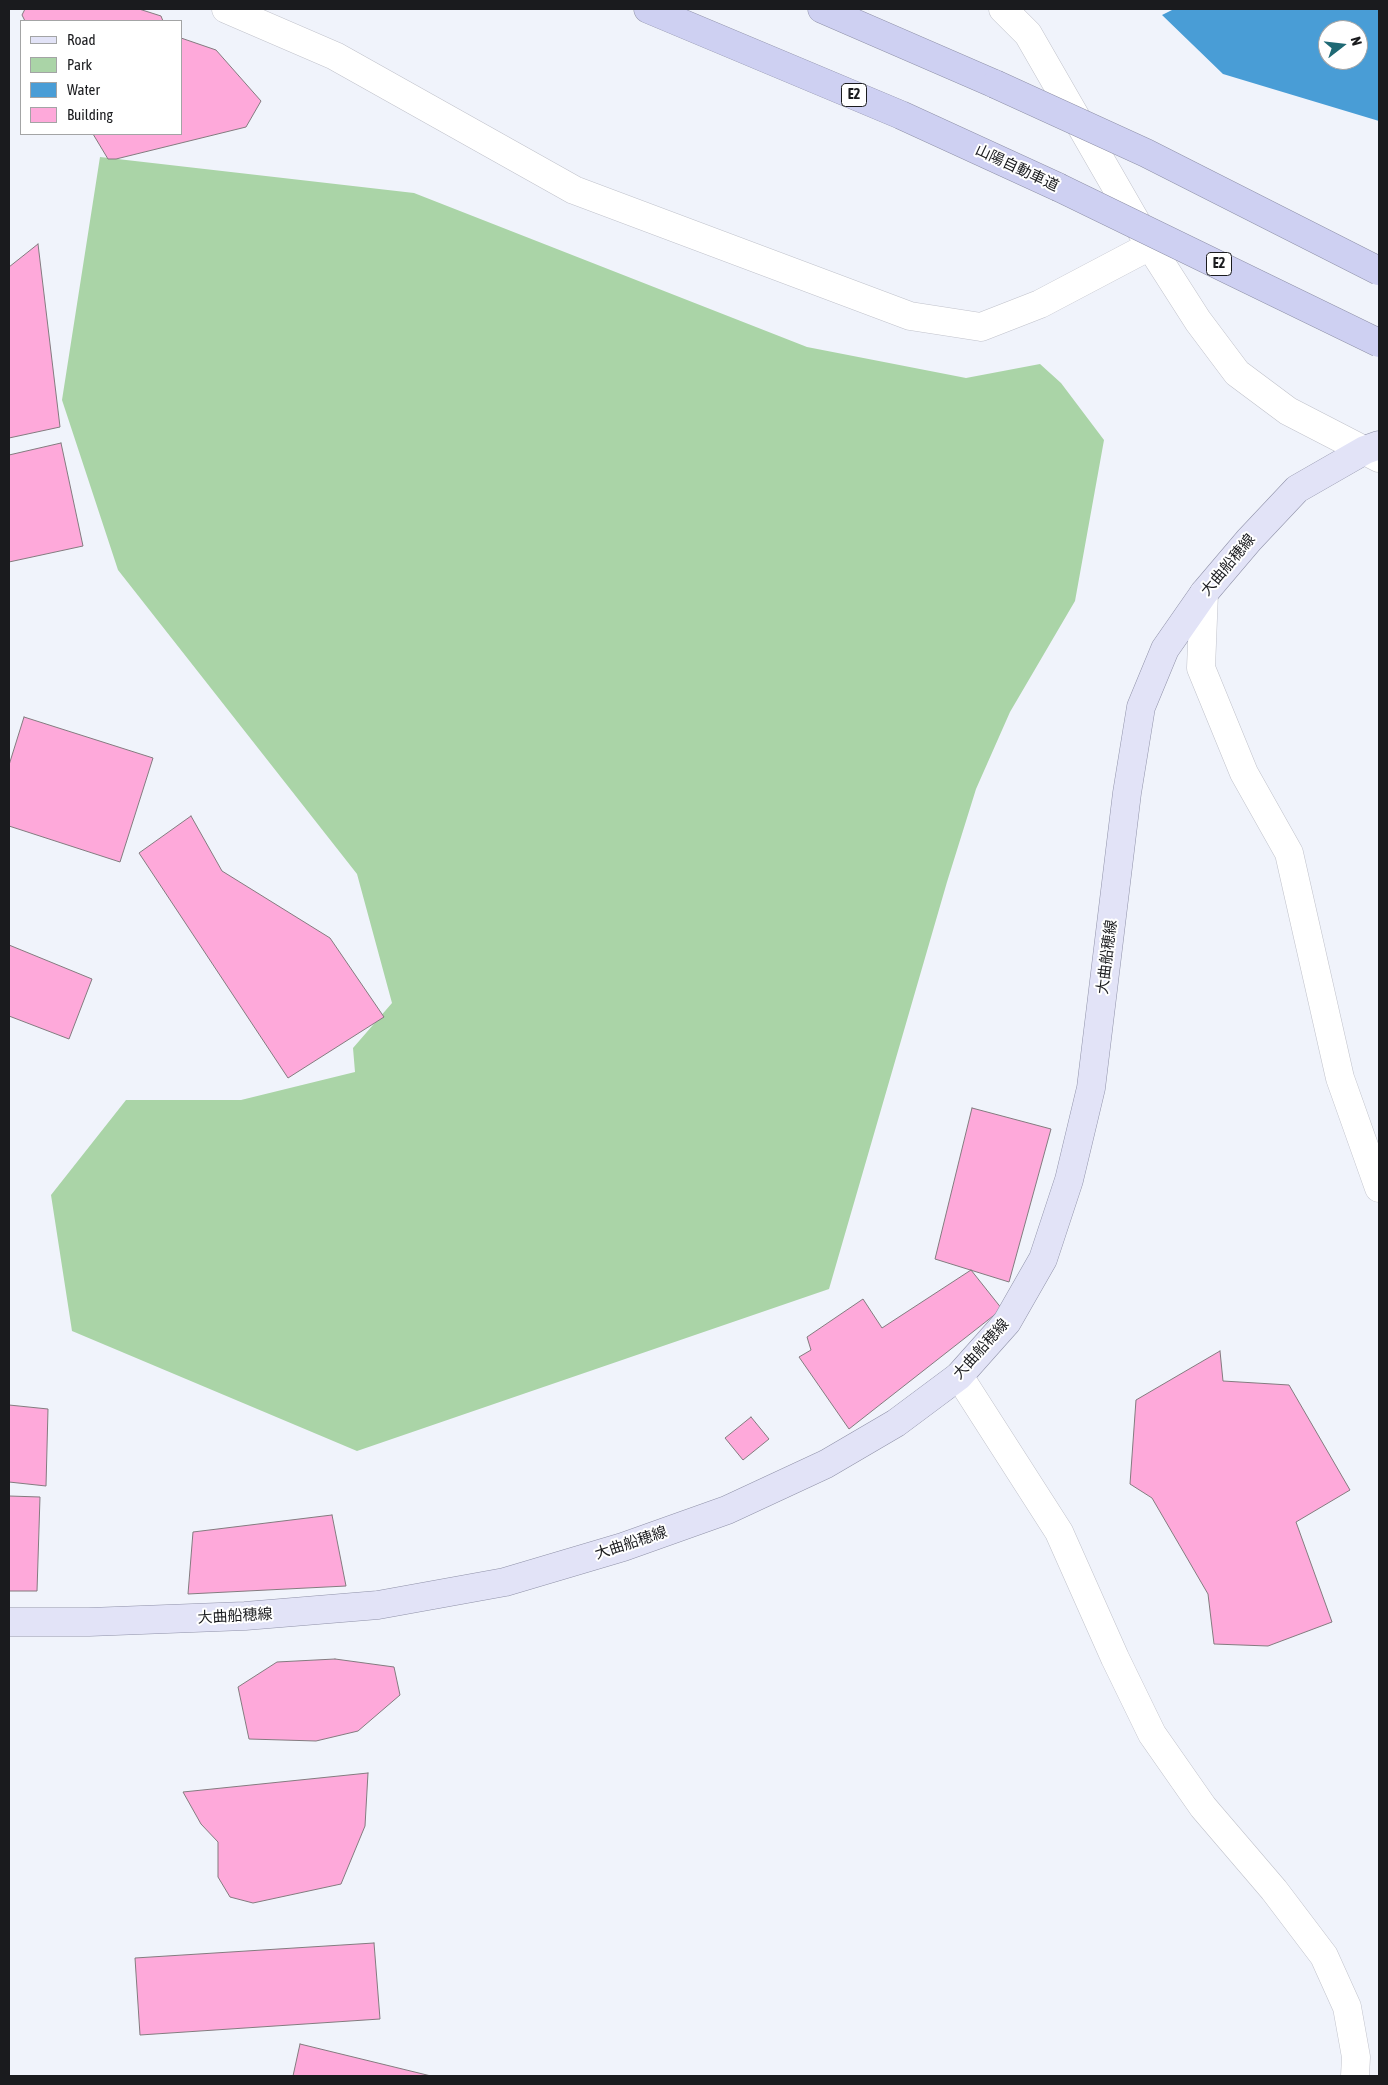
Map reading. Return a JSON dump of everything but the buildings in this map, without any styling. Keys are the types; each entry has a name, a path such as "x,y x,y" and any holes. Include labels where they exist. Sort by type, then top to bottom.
{"highway":[{"name":"山陽自動車道","path":"648,9 901,115 1058,187 1379,344"},
{"path":"822,9 995,84 1146,153 1379,271"}],"main road":[{"name":"大曲船穂線","path":"9,1622 89,1622 245,1616 378,1605 505,1582 623,1547 727,1510 826,1464 896,1423 959,1376 1007,1322 1043,1260 1069,1180 1091,1088 1127,794 1141,707 1165,649 1204,593 1249,540 1297,490 1374,451"}],"street":[{"path":"226,9 335,56 574,190 910,316 981,327 1040,304 1150,246"},
{"path":"1003,9 1028,34 1150,246 1198,321 1237,373 1288,411 1374,451"},
{"path":"1204,593 1201,668 1244,773 1289,852 1340,1078 1379,1188"},
{"path":"959,1376 1059,1532 1115,1658 1152,1734 1204,1807 1274,1890 1324,1956 1347,2007 1356,2057 1355,2076"}],"green space":[{"path":"100,157 414,193 807,347 966,378 1040,364 1061,383 1104,440 1075,601 1010,712 976,789 947,882 829,1289 357,1451 72,1331 51,1195 126,1100 241,1100 355,1072 353,1048 392,1003 357,874 118,570 62,400"}],"water":[{"path":"1174,9 1379,9 1379,121 1223,74 1162,15"}]}
